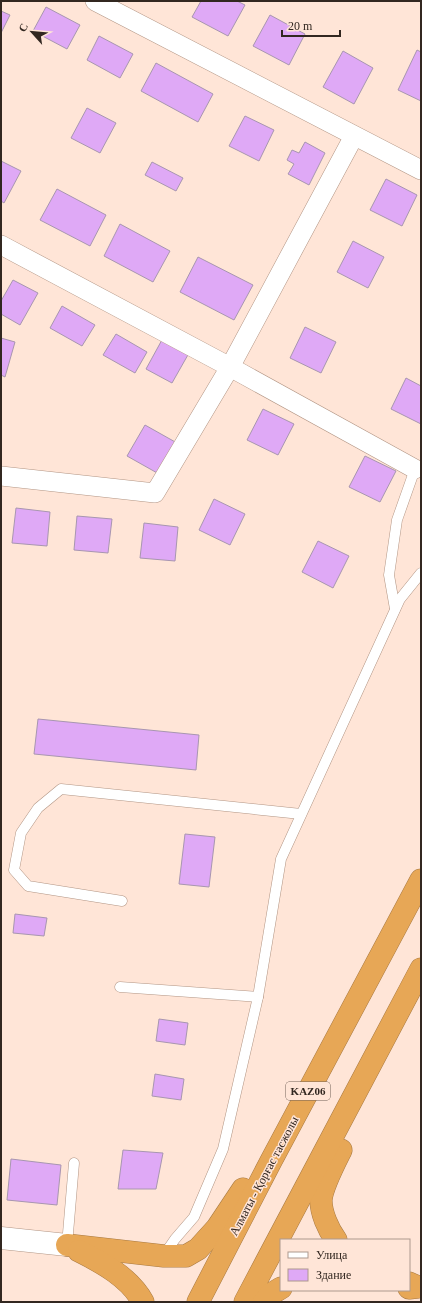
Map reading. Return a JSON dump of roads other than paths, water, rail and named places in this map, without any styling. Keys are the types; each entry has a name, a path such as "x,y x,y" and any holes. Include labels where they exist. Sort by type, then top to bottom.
{"highway":[{"name":"Алматы - Қорғас тасжолы","path":"198,1302 271,1161 421,880"},
{"path":"336,1239 324,1215 321,1199 331,1170 406,1024 416,978"},
{"path":"245,1302 416,978"},
{"path":"67,1245 164,1256 186,1256 198,1249 217,1228 245,1185 271,1161"},
{"path":"67,1245 106,1264 130,1286 143,1302"},
{"path":"410,1284 418,1287 410,1288"},
{"path":"264,1302 271,1294 280,1289"}],"street":[{"path":"95,1 421,170"},
{"path":"1,476 155,493 230,367 354,136"},
{"path":"1,245 230,367 415,469"},
{"path":"1,1238 67,1245"}],"lane":[{"path":"395,609 389,574 397,520 415,469"},
{"path":"164,1256 175,1239 194,1217 223,1149 258,996 281,859 395,609 400,599 421,572"},
{"path":"122,901 28,886 14,870 21,833 38,808 61,789 301,814"},
{"path":"120,987 258,996"},
{"path":"67,1245 74,1163"}]}
